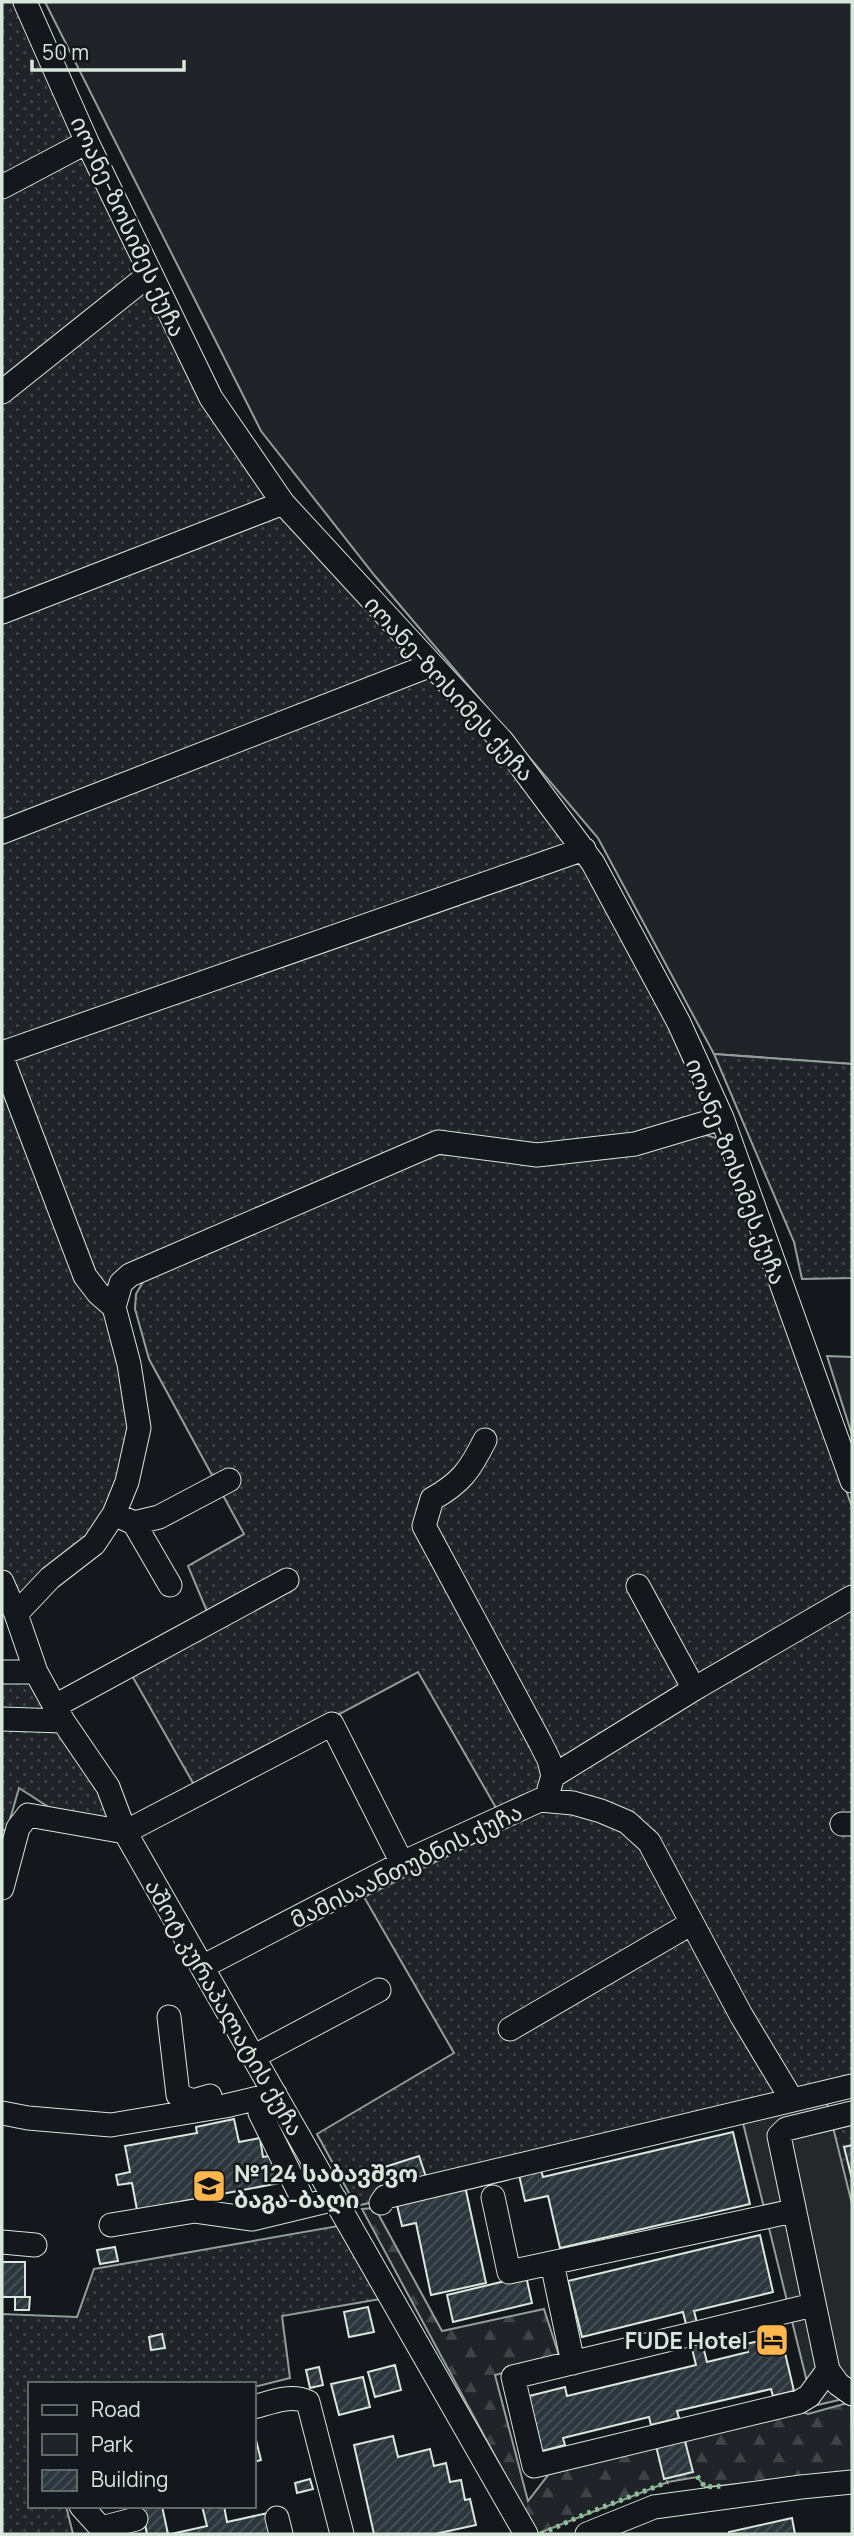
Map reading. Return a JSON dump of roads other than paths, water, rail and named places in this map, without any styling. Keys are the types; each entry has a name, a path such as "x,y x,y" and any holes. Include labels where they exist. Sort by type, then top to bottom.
{"street":[{"name":"იოანე-ზოსიმეს ქუჩა","path":"25,2 87,142 211,398 283,503 503,742 584,849 679,1023 722,1118 852,1481"},
{"path":"2,187 87,142"},
{"path":"2,392 150,274"},
{"path":"2,612 283,503"},
{"path":"2,831 431,665"},
{"path":"114,1307 98,1293 85,1276 2,1056 584,849"},
{"path":"170,1585 124,1518 127,1482 139,1428 129,1364 114,1307 121,1283 130,1275 438,1142 537,1155 635,1144 722,1118"},
{"path":"485,1440 472,1467 455,1486 432,1499 424,1526 549,1760 553,1776 550,1788 540,1800"},
{"path":"16,1614 50,1578 124,1518 159,1517 229,1480"},
{"path":"2,1719 59,1714 287,1580"},
{"name":"აშოტ კურაპალატის ქუჩა","path":"2,1582 36,1672 59,1714 108,1787 125,1832 526,2534"},
{"path":"638,1586 694,1689"},
{"path":"553,1776 694,1689 852,1597"},
{"path":"2,1672 36,1672"},
{"path":"2,1888 18,1828 28,1815 125,1832 331,1724 402,1863"},
{"name":"მამისაანთუბნის ქუჩა","path":"202,1967 402,1863 540,1800 573,1803 627,1822 649,1842 741,2015 792,2101"},
{"path":"510,2029 692,1923"},
{"path":"253,2057 379,1990"},
{"path":"169,2017 178,2095 193,2101 271,2087"},
{"path":"381,2203 386,2197 852,2086"},
{"path":"2,2113 28,2118 111,2125 225,2106 271,2087"},
{"path":"260,2113 306,2206"},
{"path":"852,2113 786,2129 779,2136 828,2371 838,2384 852,2394"},
{"path":"493,2197 509,2272 793,2211"},
{"path":"111,2225 195,2211 252,2219 335,2199"},
{"path":"2,2242 35,2245"},
{"path":"552,2263 573,2363"},
{"path":"813,2305 513,2377 534,2466 799,2402 809,2396 828,2371"},
{"path":"256,2406 289,2398 308,2402 342,2534"},
{"path":"587,2534 654,2507 852,2482"},
{"path":"83,2508 102,2531 136,2519"}],"place":[{"name":"№124 საბავშვო ბაგა-ბაღი","path":"209,2186"},
{"name":"FUDE Hotel","path":"772,2340"}]}
